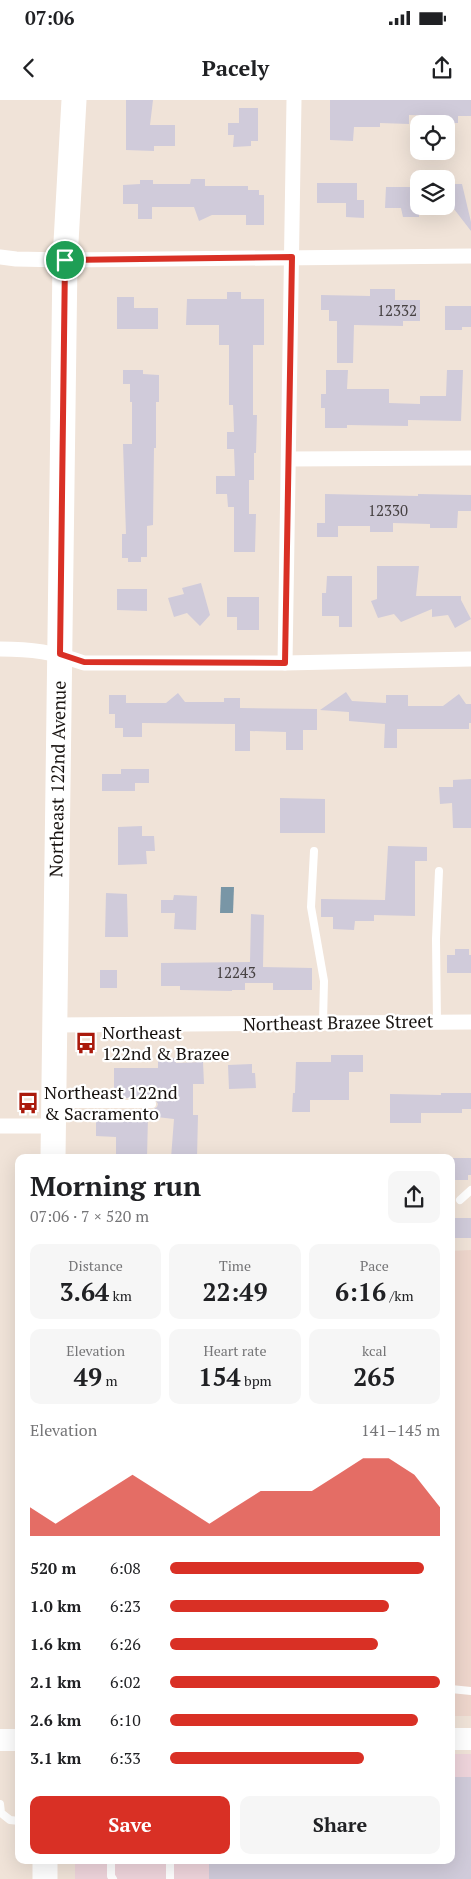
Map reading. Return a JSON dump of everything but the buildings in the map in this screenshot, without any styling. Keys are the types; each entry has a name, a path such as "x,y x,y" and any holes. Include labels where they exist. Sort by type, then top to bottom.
{"main road":[{"name":"Northeast 122nd Avenue","path":"53,1154 65,260 74,100"},
{"path":"45,1864 45,1879"}],"street":[{"path":"285,663 294,100"},
{"path":"0,257 65,260 471,256"},
{"path":"289,459 471,458"},
{"path":"0,649 32,649 60,654 84,662 285,663 471,659"},
{"name":"Northeast Brazee Street","path":"55,1025 471,1022"},
{"path":"0,1126 54,1115"},
{"path":"455,1739 471,1739"},
{"path":"0,1740 15,1740"}],"lane":[{"path":"314,851 311,907 324,981 323,1023"},
{"path":"437,1022 436,939 439,871"},
{"path":"54,1115 152,1104"},
{"path":"460,1200 471,1190"},
{"path":"455,1689 471,1691"},
{"path":"0,1804 1,1813 10,1820 15,1821"},
{"path":"111,1864 111,1876 113,1879"},
{"path":"170,1864 170,1879"}],"shaded area":[{"path":"471,1250 471,1716 455,1716 455,1251"},
{"path":"455,1754 471,1754 471,1879 75,1879 75,1864 455,1864"}],"water":[{"path":"221,887 234,887 233,913 220,913"}],"place":[{"name":"Northeast 122nd & Brazee","path":"86,1043"},
{"name":"Northeast 122nd & Sacramento","path":"28,1103"}],"route":[{"path":"292,257 285,663 84,662 60,654 65,260 292,257"}]}
